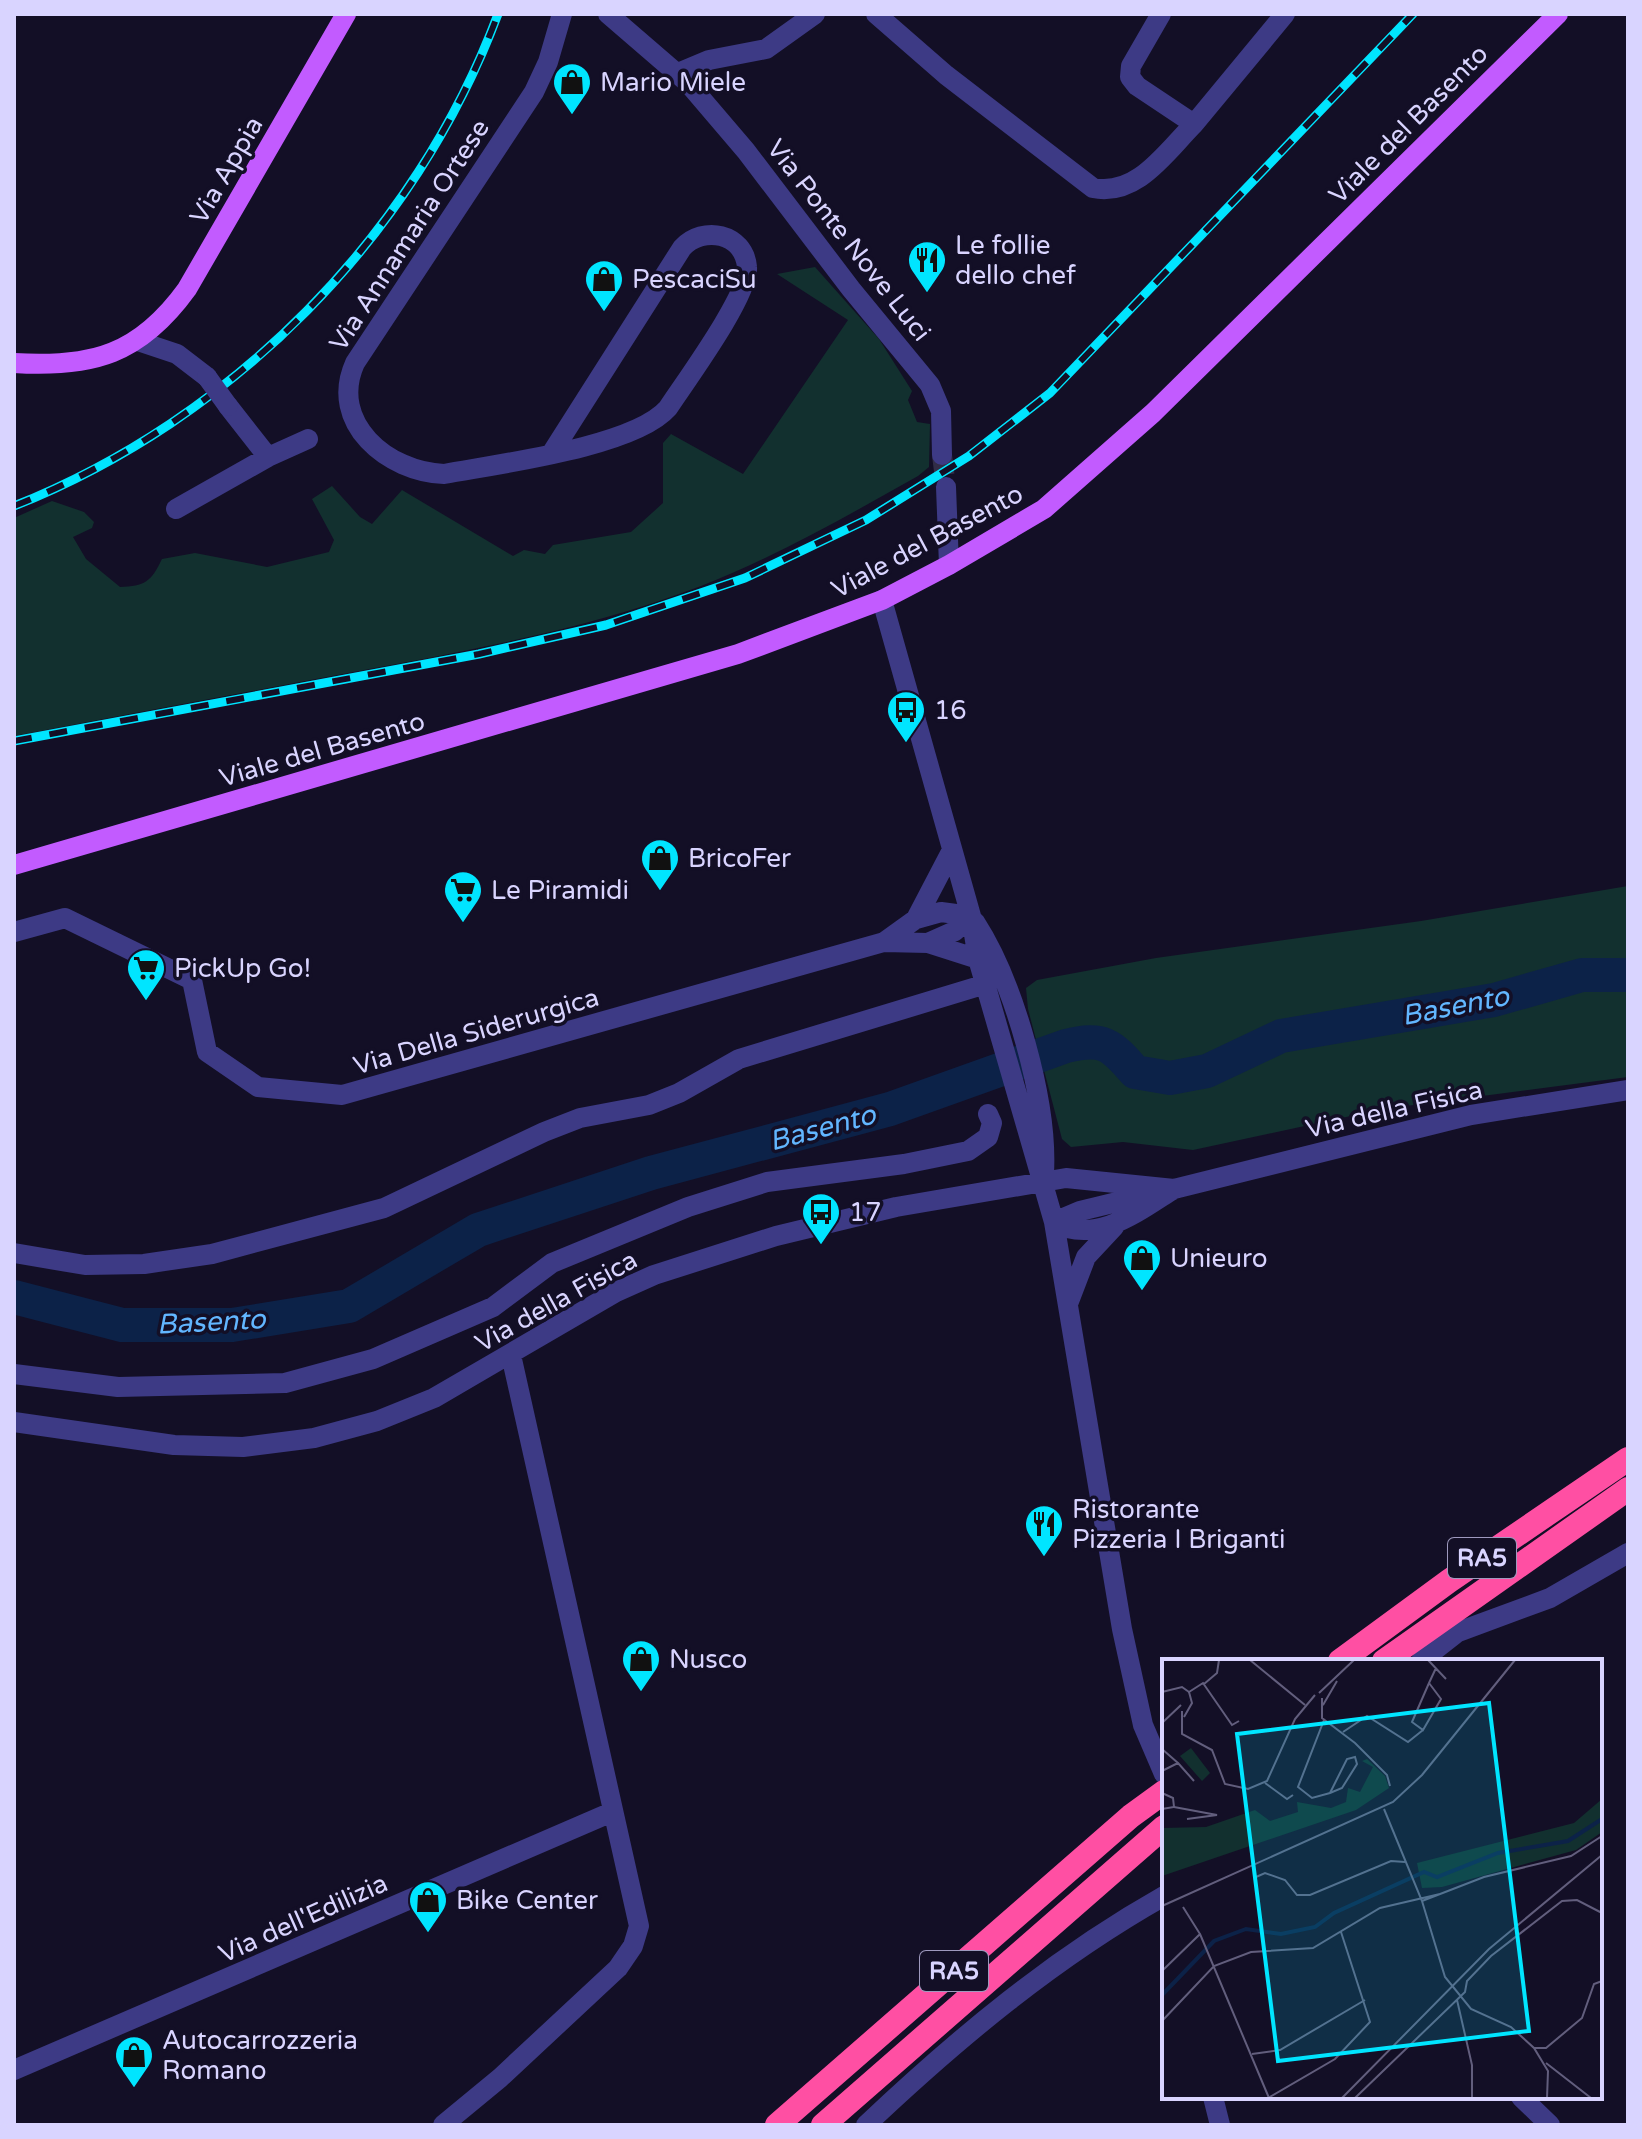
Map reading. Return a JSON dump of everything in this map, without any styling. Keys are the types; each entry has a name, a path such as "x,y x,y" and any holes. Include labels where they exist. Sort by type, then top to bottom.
{"highway":[{"name":"RA5","path":"1343,1659 1449,1581 1628,1459"},
{"name":"RA5","path":"1387,1659 1628,1489"},
{"name":"RA5","path":"777,2125 1131,1816 1162,1779"},
{"name":"RA5","path":"823,2125 1086,1898 1157,1832"}],"main road":[{"name":"Via Appia","path":"14,363 94,358 138,341 155,330 187,289 346,14"},
{"name":"Viale del Basento","path":"14,865 738,654 882,600 949,565 1044,509 1153,413 1558,14"}],"street":[{"name":"Via Annamaria Ortese","path":"551,454 682,248 691,239 711,234 735,242 746,259 745,287 668,408 660,417 631,432 551,454 444,474 407,469 364,436 352,415 348,394 355,363 534,92 548,62 562,14"},
{"name":"Via Ponte Nove Luci","path":"608,14 678,73 746,151 930,385 941,411 942,455"},
{"path":"678,73 709,60 766,49 815,14"},
{"path":"876,14 946,75 1093,188 1115,190 1132,184 1194,124 1285,14"},
{"path":"1161,14 1131,66 1130,77 1137,86 1194,124"},
{"path":"138,341 177,354 207,377 268,457"},
{"path":"176,509 268,457 308,439"},
{"path":"946,487 949,565"},
{"path":"882,600 971,916 978,959 986,984 1004,1007"},
{"name":"Via Della Siderurgica","path":"916,919 951,852"},
{"name":"Via Della Siderurgica","path":"884,942 916,919 953,911 971,916"},
{"path":"928,943 955,931 971,916"},
{"path":"971,916 998,960 1004,1007 1054,1222 1122,1629 1143,1725 1162,1775"},
{"name":"Via Della Siderurgica","path":"14,932 65,918 192,980 207,1052 258,1087 342,1095 884,942 928,943 978,959"},
{"path":"14,1253 85,1265 144,1264 212,1254 384,1208 580,1118 621,1112 679,1093 739,1059 986,984"},
{"name":"Via della Fisica","path":"1054,1222 1067,1230 1082,1231 1117,1224 1174,1189 1471,1115 1628,1090"},
{"path":"14,1374 118,1387 285,1383 373,1359 493,1307 552,1263 688,1207 767,1182 904,1164 968,1151 988,1137 992,1123 988,1114"},
{"name":"Via della Fisica","path":"14,1422 174,1445 279,1444 348,1430 406,1410 511,1355 616,1292 712,1255 835,1220 1066,1178 1174,1189"},
{"path":"1054,1222 1080,1211 1174,1189"},
{"path":"1068,1305 1086,1257 1117,1224"},
{"path":"443,2125 500,2078 618,1968 633,1946 639,1916 612,1812 511,1355"},
{"path":"1424,1659 1458,1632 1550,1598 1628,1553"},
{"name":"Via dell'Edilizia","path":"14,2070 612,1812"},
{"path":"866,2125 942,2053 1052,1967 1095,1935 1162,1897"},
{"path":"1214,2099 1220,2125"},
{"path":"1523,2099 1550,2125"}],"green space":[{"path":"815,267 879,339 912,391 908,400 917,422 930,424 929,467 918,476 757,562 701,586 615,615 482,647 14,736 14,518 52,501 84,512 94,522 92,528 73,537 86,559 120,587 146,581 162,559 195,553 267,567 329,552 334,540 312,499 332,486 360,517 372,524 402,490 513,556 524,550 545,554 553,545 631,532 663,503 663,443 671,434 743,474 848,320 777,274"},
{"path":"1628,886 1628,1077 1383,1109 1193,1150 1123,1142 1071,1147 1062,1139 1028,1009 1026,988 1037,980 1156,958 1421,921"}],"waterway":[{"name":"Basento","path":"14,1297 122,1325 232,1325 349,1306 478,1230 651,1173 890,1109 1066,1046 1089,1042 1105,1045 1135,1072 1170,1078 1207,1071 1281,1036 1494,1000 1582,975 1628,975"}],"tunnel":[{"path":"942,455 946,487"}],"railway":[{"path":"14,506 94,469 170,424 241,371 307,311 366,244 418,172 462,95 498,14"},
{"path":"14,741 479,654 606,625 745,578 866,520 969,456 1050,393 1413,14"}],"place":[{"name":"Mario Miele","path":"572,116"},
{"name":"Le follie dello chef","path":"927,294"},
{"name":"PescaciSu","path":"604,313"},
{"name":"16","path":"906,744"},
{"name":"BricoFer","path":"660,892"},
{"name":"Le Piramidi","path":"463,924"},
{"name":"PickUp Go!","path":"146,1002"},
{"name":"17","path":"821,1246"},
{"name":"Unieuro","path":"1142,1292"},
{"name":"Ristorante Pizzeria I Briganti","path":"1044,1558"},
{"name":"Nusco","path":"641,1693"},
{"name":"Bike Center","path":"428,1934"},
{"name":"Autocarrozzeria Romano","path":"134,2089"}]}
